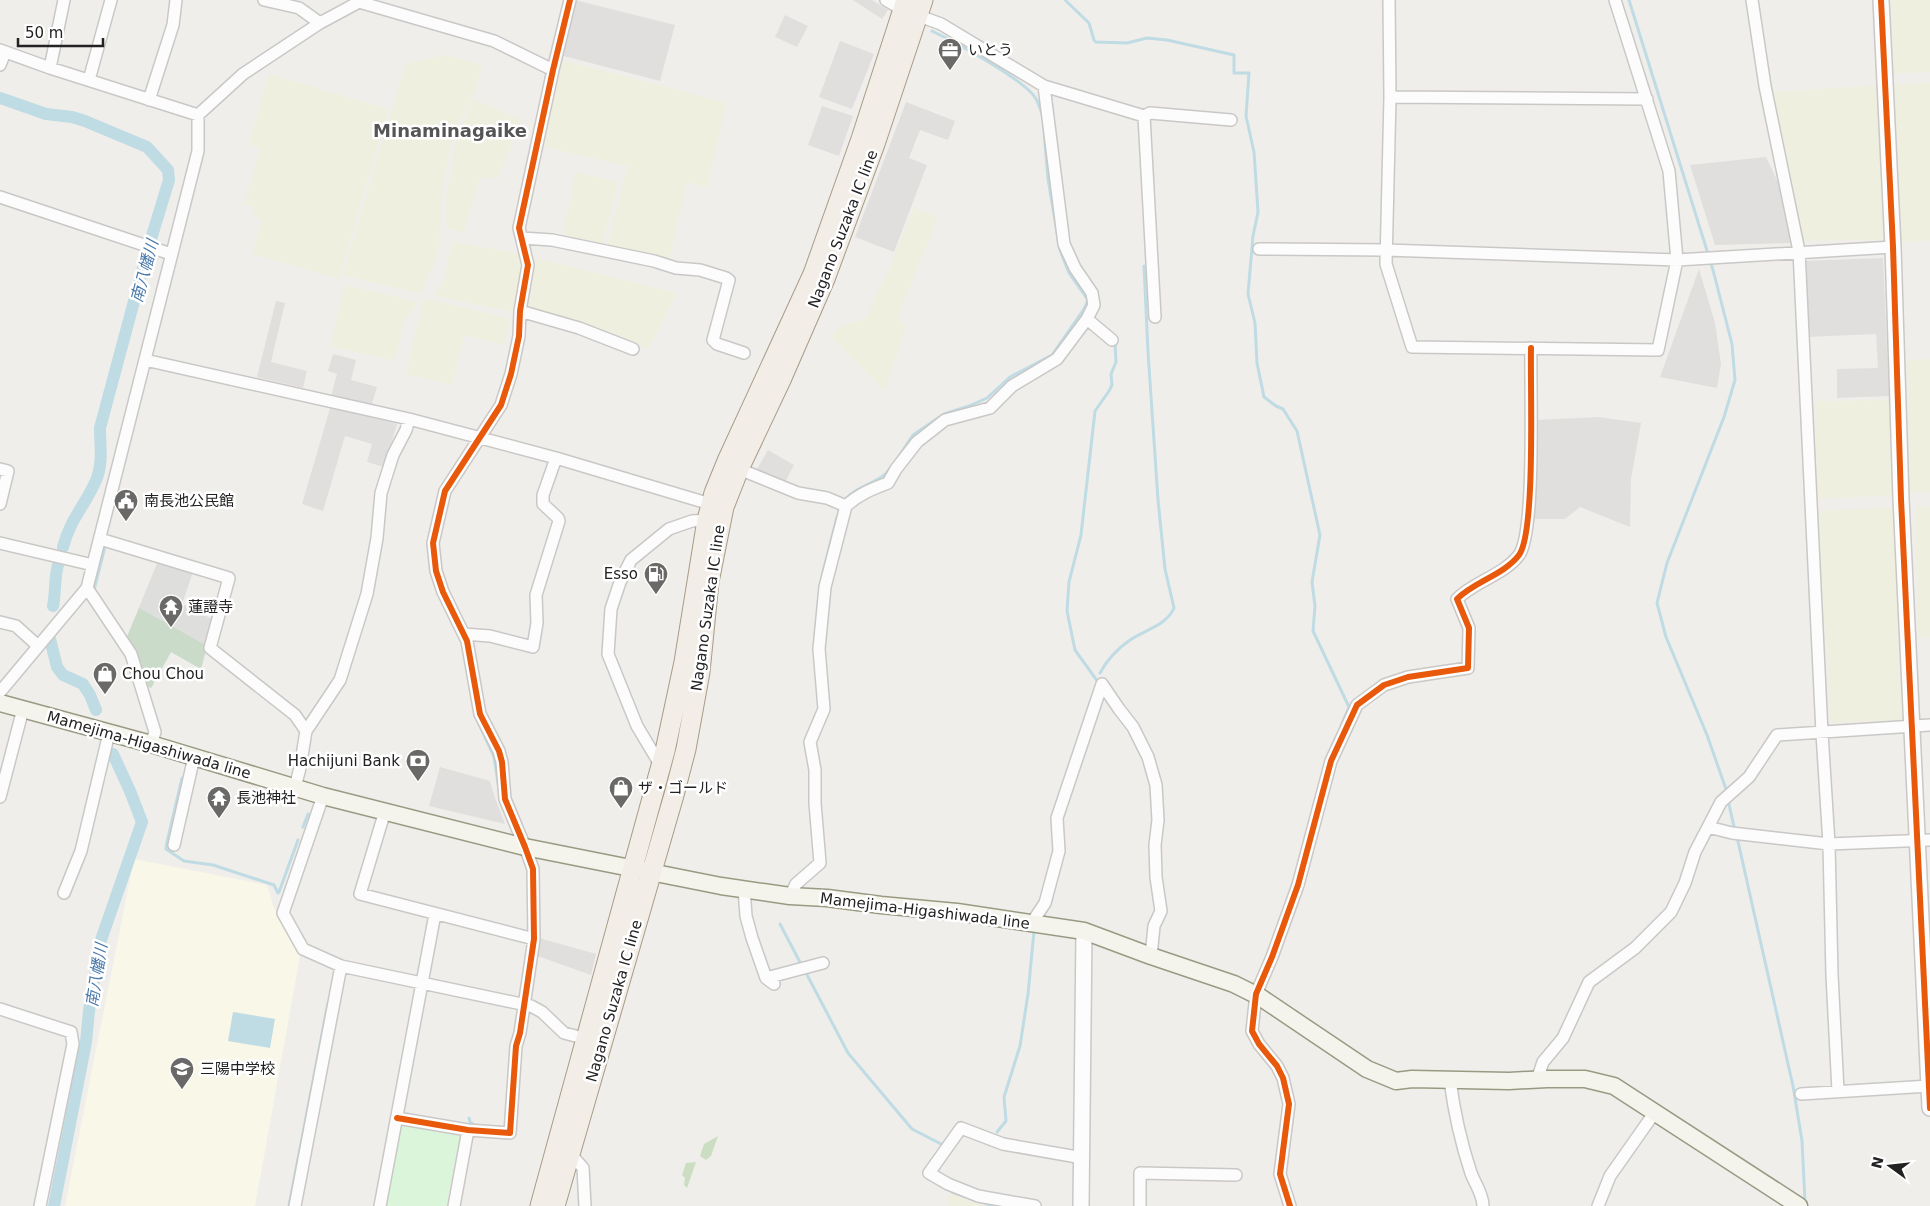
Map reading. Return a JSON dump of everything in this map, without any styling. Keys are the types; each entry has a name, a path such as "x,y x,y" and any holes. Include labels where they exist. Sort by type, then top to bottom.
{"main road":[{"name":"Nagano Suzaka IC line","path":"555,1206 686,749 700,672 714,510 739,469 781,380 825,279 875,144 913,6"},
{"name":"Nagano Suzaka IC line","path":"540,1206 661,766 714,510 727,461 812,274 861,139 913,6"},
{"name":"Mamejima-Higashiwada line","path":"0,702 151,744 323,796 525,847 652,873 790,896 827,898 881,906 957,912 1084,931 1234,984 1256,994 1367,1069 1396,1081 1412,1079 1509,1082 1585,1079 1614,1086 1786,1200 1799,1206"}],"street":[{"path":"50,68 64,0"},
{"path":"90,80 110,0"},
{"path":"149,100 173,25 176,0"},
{"path":"264,0 299,8 320,23"},
{"path":"397,1118 468,1130 510,1133 516,1046 534,939 533,870 505,799 502,762 480,714 467,641 443,592 436,571 433,543 445,490 501,405 506,392 518,336 520,310 528,266 519,228 570,0"},
{"path":"886,0 913,6 1044,86 1144,116 1150,113 1231,120"},
{"path":"1389,0 1390,97 1386,264 1412,348 1658,350 1677,260 1669,171 1615,0"},
{"path":"1752,0 1765,86 1799,252 1829,844 1832,975 1838,1092"},
{"path":"1881,0 1893,247 1901,499 1913,726 1924,841 1930,1108"},
{"path":"0,692 87,588 198,151 198,115 243,74 320,23 360,1 494,41 553,70"},
{"path":"0,65 2,51 198,115"},
{"path":"790,896 796,884 820,863 815,804 815,770 810,742 824,708 819,650 825,586 846,506 866,491 888,483 896,469 917,442 945,420 990,408 1012,386 1057,359 1087,318 1094,305 1092,293 1075,268 1064,244 1044,86"},
{"path":"1390,97 1646,99"},
{"path":"1144,116 1155,317"},
{"path":"0,197 171,254"},
{"path":"522,238 552,240 654,261 676,268 700,270 726,278 729,280 713,340 717,344 744,353"},
{"path":"1259,249 1386,250 1677,260 1893,247"},
{"path":"520,310 579,328 633,350"},
{"path":"1087,318 1112,340"},
{"path":"1290,1206 1280,1174 1289,1104 1283,1078 1277,1066 1259,1044 1252,1031 1256,994 1272,958 1298,885 1331,761 1357,705 1384,685 1400,680 1468,668 1468,628 1457,599 1463,592 1495,575 1519,555 1525,543 1530,511 1531,348"},
{"path":"145,360 409,419 479,437 556,458 714,510"},
{"path":"295,787 306,731 340,680 367,594 377,538 381,493 393,455 406,430 409,419"},
{"path":"464,634 490,636 533,647 537,623 536,595 559,521 543,504 556,458"},
{"path":"0,469 8,471 0,504"},
{"path":"739,469 798,493 827,498 846,506"},
{"path":"661,766 637,726 608,654 611,609 620,582 631,560 669,529 692,521 714,510"},
{"path":"100,539 229,578 210,648 294,715 306,731"},
{"path":"0,542 93,565"},
{"path":"87,588 131,654 155,732 151,744"},
{"path":"0,622 16,626 38,646"},
{"path":"1031,924 1045,903 1060,851 1057,818 1102,684 1118,709 1133,727 1148,757 1156,785 1158,820 1154,845 1161,911 1154,926 1151,956"},
{"path":"0,797 23,709"},
{"path":"1537,1080 1543,1062 1563,1038 1589,982 1634,948 1670,912 1685,883 1695,852 1708,827 1727,796 1750,777 1777,735 1930,726"},
{"path":"64,893 81,851 109,733"},
{"path":"174,845 194,757"},
{"path":"323,796 283,913 303,950 341,966 537,1008 564,1033 587,1039"},
{"path":"385,811 360,894 534,939"},
{"path":"1708,827 1737,834 1829,844 1924,841"},
{"path":"744,889 746,916 770,981 823,963"},
{"path":"380,1206 435,914"},
{"path":"1081,1206 1084,931"},
{"path":"295,1206 341,966"},
{"path":"0,1009 70,1032 73,1044 40,1206"},
{"path":"1450,1080 1454,1108 1471,1172 1483,1200 1483,1206"},
{"path":"1801,1094 1929,1086"},
{"path":"1598,1206 1610,1176 1655,1112"},
{"path":"1035,1206 978,1196 948,1184 929,1173 961,1128 1003,1144 1082,1158"},
{"path":"454,1206 468,1130"},
{"path":"570,1153 583,1168 585,1206"},
{"path":"1140,1206 1140,1173 1236,1175"}],"shaded area":[{"path":"575,0 675,25 660,81 560,55"},
{"path":"853,0 872,0 888,10 882,19"},
{"path":"785,15 808,26 797,47 775,37"},
{"path":"840,41 874,54 852,109 819,97"},
{"path":"906,102 955,121 948,140 920,130 909,158 927,165 894,252 855,237"},
{"path":"822,106 853,116 839,156 808,145"},
{"path":"1766,157 1778,182 1793,243 1715,245 1690,165"},
{"path":"1883,258 1889,396 1837,398 1837,369 1878,368 1876,334 1807,337 1803,261"},
{"path":"1699,269 1715,323 1721,364 1717,388 1660,377"},
{"path":"276,301 285,303 271,362 307,371 303,388 257,377"},
{"path":"333,354 356,360 351,380 377,387 371,407 331,396 337,374 328,371"},
{"path":"331,405 397,424 384,467 367,462 372,444 345,436 323,511 302,504"},
{"path":"1599,417 1641,423 1631,479 1630,527 1580,507 1565,519 1531,519 1535,420"},
{"path":"768,450 794,465 783,486 756,471"},
{"name":"蓮證寺","path":"158,561 193,572 182,604 214,620 201,669 171,652 151,688 147,686 127,637"},
{"path":"440,767 490,781 505,824 429,806"},
{"name":"三陽中学校","path":"134,859 267,885 274,908 301,951 255,1206 65,1206"},
{"path":"539,938 596,954 591,975 535,955"}],"green space":[{"path":"1888,0 1930,0 1930,72 1893,74"},
{"path":"444,55 482,64 477,89 453,133 443,187 438,254 421,294 343,275 405,64"},
{"path":"562,60 727,103 707,187 687,182 669,260 607,246 627,166 541,146"},
{"path":"269,74 388,109 339,279 252,254 262,219 252,216 254,207 244,204 260,148 249,144"},
{"path":"1930,83 1930,241 1902,242 1894,84"},
{"path":"1878,85 1884,240 1804,241 1773,92"},
{"path":"473,99 522,120 498,178 480,178 464,233 447,228 445,204 456,139"},
{"path":"576,172 618,182 602,246 562,237"},
{"path":"913,208 938,217 898,316 906,326 885,391 830,336 841,326 865,319 891,265"},
{"path":"451,242 518,253 523,267 514,312 434,296 445,277"},
{"path":"536,258 677,293 649,349 528,309"},
{"path":"344,285 419,302 404,323 395,361 330,346"},
{"path":"424,298 511,319 504,345 464,335 452,385 406,374"},
{"path":"1930,359 1930,492 1910,492 1906,360"},
{"path":"1893,400 1895,495 1817,499 1815,401"},
{"path":"1915,506 1930,506 1930,638 1918,638"},
{"path":"1900,507 1907,720 1831,723 1817,511"},
{"path":"139,608 207,646 201,669 171,652 151,688 147,686 127,637"},
{"path":"406,1124 457,1134 460,1137 446,1206 384,1206 399,1128"},
{"path":"718,1136 711,1156 706,1160 700,1156 704,1144"},
{"path":"696,1162 687,1188 684,1185 685,1178 682,1175 686,1163"},
{"path":"952,1194 987,1206 947,1206 948,1196"}],"water":[{"path":"233,1012 275,1019 270,1048 228,1041"}],"waterway":[{"path":"1065,0 1089,23 1096,42 1127,43 1147,38 1167,40 1234,55 1234,73 1249,73 1246,116 1254,152 1258,212 1253,236 1248,294 1255,323 1257,363 1264,397 1283,409 1297,431 1320,535 1312,582 1315,606 1313,631 1349,707 1341,726"},
{"path":"1629,0 1713,270 1732,344 1735,380 1724,417 1667,563 1657,603 1666,637 1707,735 1727,792"},
{"path":"932,31 989,62 1019,82 1036,99 1043,117"},
{"name":"南八幡川","path":"0,98 46,114 72,117 85,121 147,147 168,170 169,180 148,249 100,428 101,459 99,472 93,487 74,519 63,547"},
{"path":"895,462 913,435 944,414 987,398 1010,377 1052,355 1084,309 1088,300 1069,273 1060,250 1048,179 1044,131"},
{"path":"1100,673 1109,659 1121,647 1166,619 1174,608 1165,569 1158,500 1144,266"},
{"path":"1098,682 1075,650 1067,611 1069,582 1081,535 1095,411 1112,385 1111,374 1116,362 1115,342"},
{"path":"845,500 855,491 880,478 890,469"},
{"path":"822,576 837,517"},
{"path":"95,592 105,547"},
{"name":"南八幡川","path":"53,606 58,565"},
{"name":"南八幡川","path":"50,639 57,667 63,675 83,684 96,710"},
{"path":"479,724 494,757 499,789"},
{"name":"南八幡川","path":"54,1206 86,1042 89,1011 101,940 142,822 113,754"},
{"path":"182,778 166,849 184,861 213,865 274,885 278,893"},
{"path":"1728,800 1735,831"},
{"path":"303,827 308,814"},
{"path":"1737,837 1793,1086 1802,1141 1805,1201"},
{"path":"279,892 298,840"},
{"path":"1043,916 1052,899"},
{"path":"780,924 802,966"},
{"path":"997,1132 1006,1121 1004,1097 1020,1046 1028,994 1034,931"},
{"path":"805,971 848,1053 912,1129 943,1145"},
{"path":"289,1206 328,1003"},
{"path":"469,1118 470,1122 474,1125"},
{"path":"952,1192 993,1206"}],"cycle path":[{"path":"397,1118 468,1130 510,1133 516,1046 520,1033 534,939 533,869 505,799 502,762 499,751 480,714 467,641 443,592 436,571 433,543 445,491 501,405 511,374 519,336 520,311 528,265 519,228 570,0"},
{"path":"1881,0 1893,247 1901,499 1930,1108"},
{"path":"1290,1206 1280,1174 1289,1104 1283,1078 1277,1066 1259,1044 1252,1031 1256,994 1272,957 1298,885 1331,761 1357,705 1384,685 1408,677 1468,668 1469,628 1457,599 1471,588 1505,568 1519,555 1524,541 1528,518 1530,489 1531,348"}],"place":[{"name":"いとう","path":"950,71"},
{"name":"南長池公民館","path":"126,522"},
{"name":"Esso","path":"656,595"},
{"name":"蓮證寺","path":"171,628"},
{"name":"Chou Chou","path":"105,695"},
{"name":"Hachijuni Bank","path":"418,782"},
{"name":"ザ・ゴールド","path":"621,809"},
{"name":"長池神社","path":"219,819"},
{"name":"三陽中学校","path":"182,1090"}],"district":[{"name":"Minaminagaike","path":"450,131"}]}
